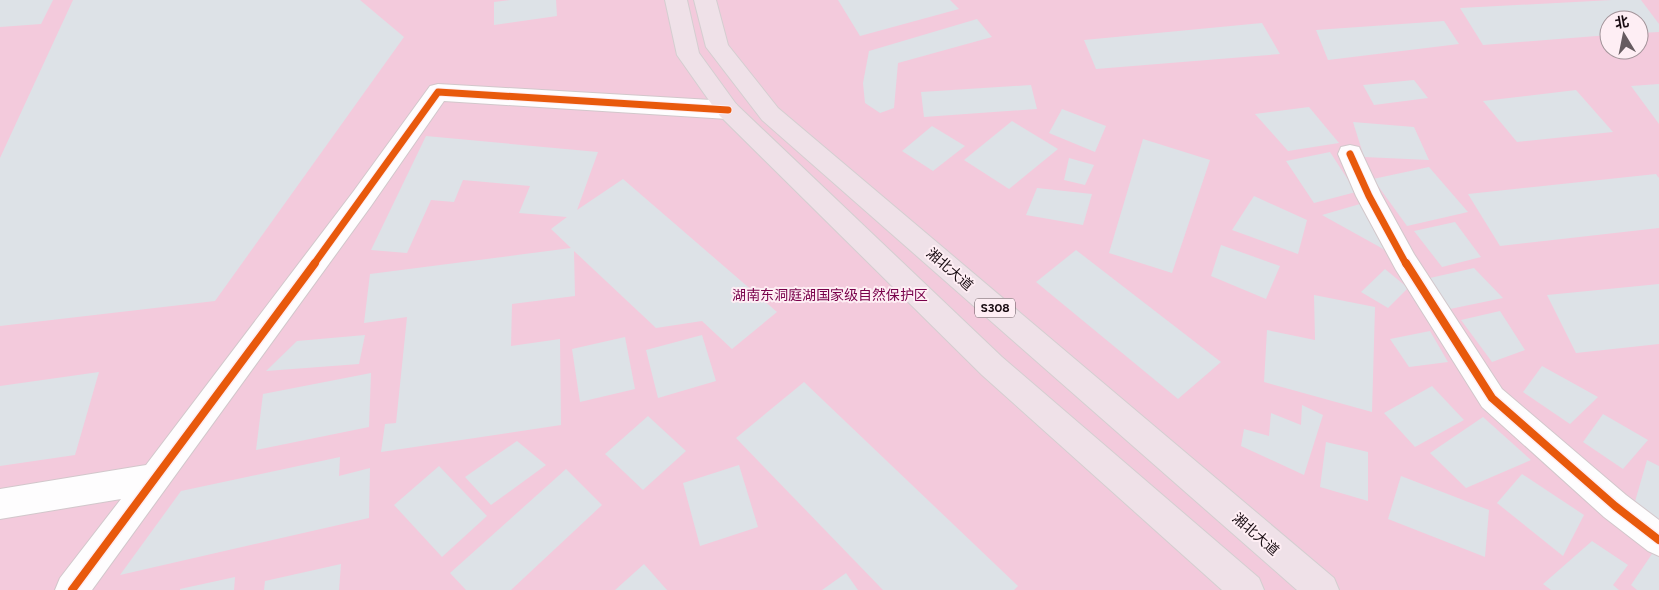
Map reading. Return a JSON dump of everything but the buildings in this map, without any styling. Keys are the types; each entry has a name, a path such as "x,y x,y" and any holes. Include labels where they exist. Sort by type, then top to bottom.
{"highway":[{"path":"676,0 688,55 728,110 992,366 1247,590"},
{"name":"湘北大道","path":"705,0 717,48 770,114 1322,590"}],"street":[{"path":"72,590 362,199 438,92 728,110"},
{"path":"1350,154 1369,196 1405,262 1492,398 1615,506 1659,540"},
{"path":"0,504 155,478"}],"green space":[{"name":"湖南东洞庭湖国家级自然保护区","path":"0,0 1659,0 1659,590 0,590"}],"cycle path":[{"path":"72,590 362,199 438,92 728,110"},
{"path":"1350,154 1369,196 1405,262 1492,398 1615,506 1659,540"}]}
